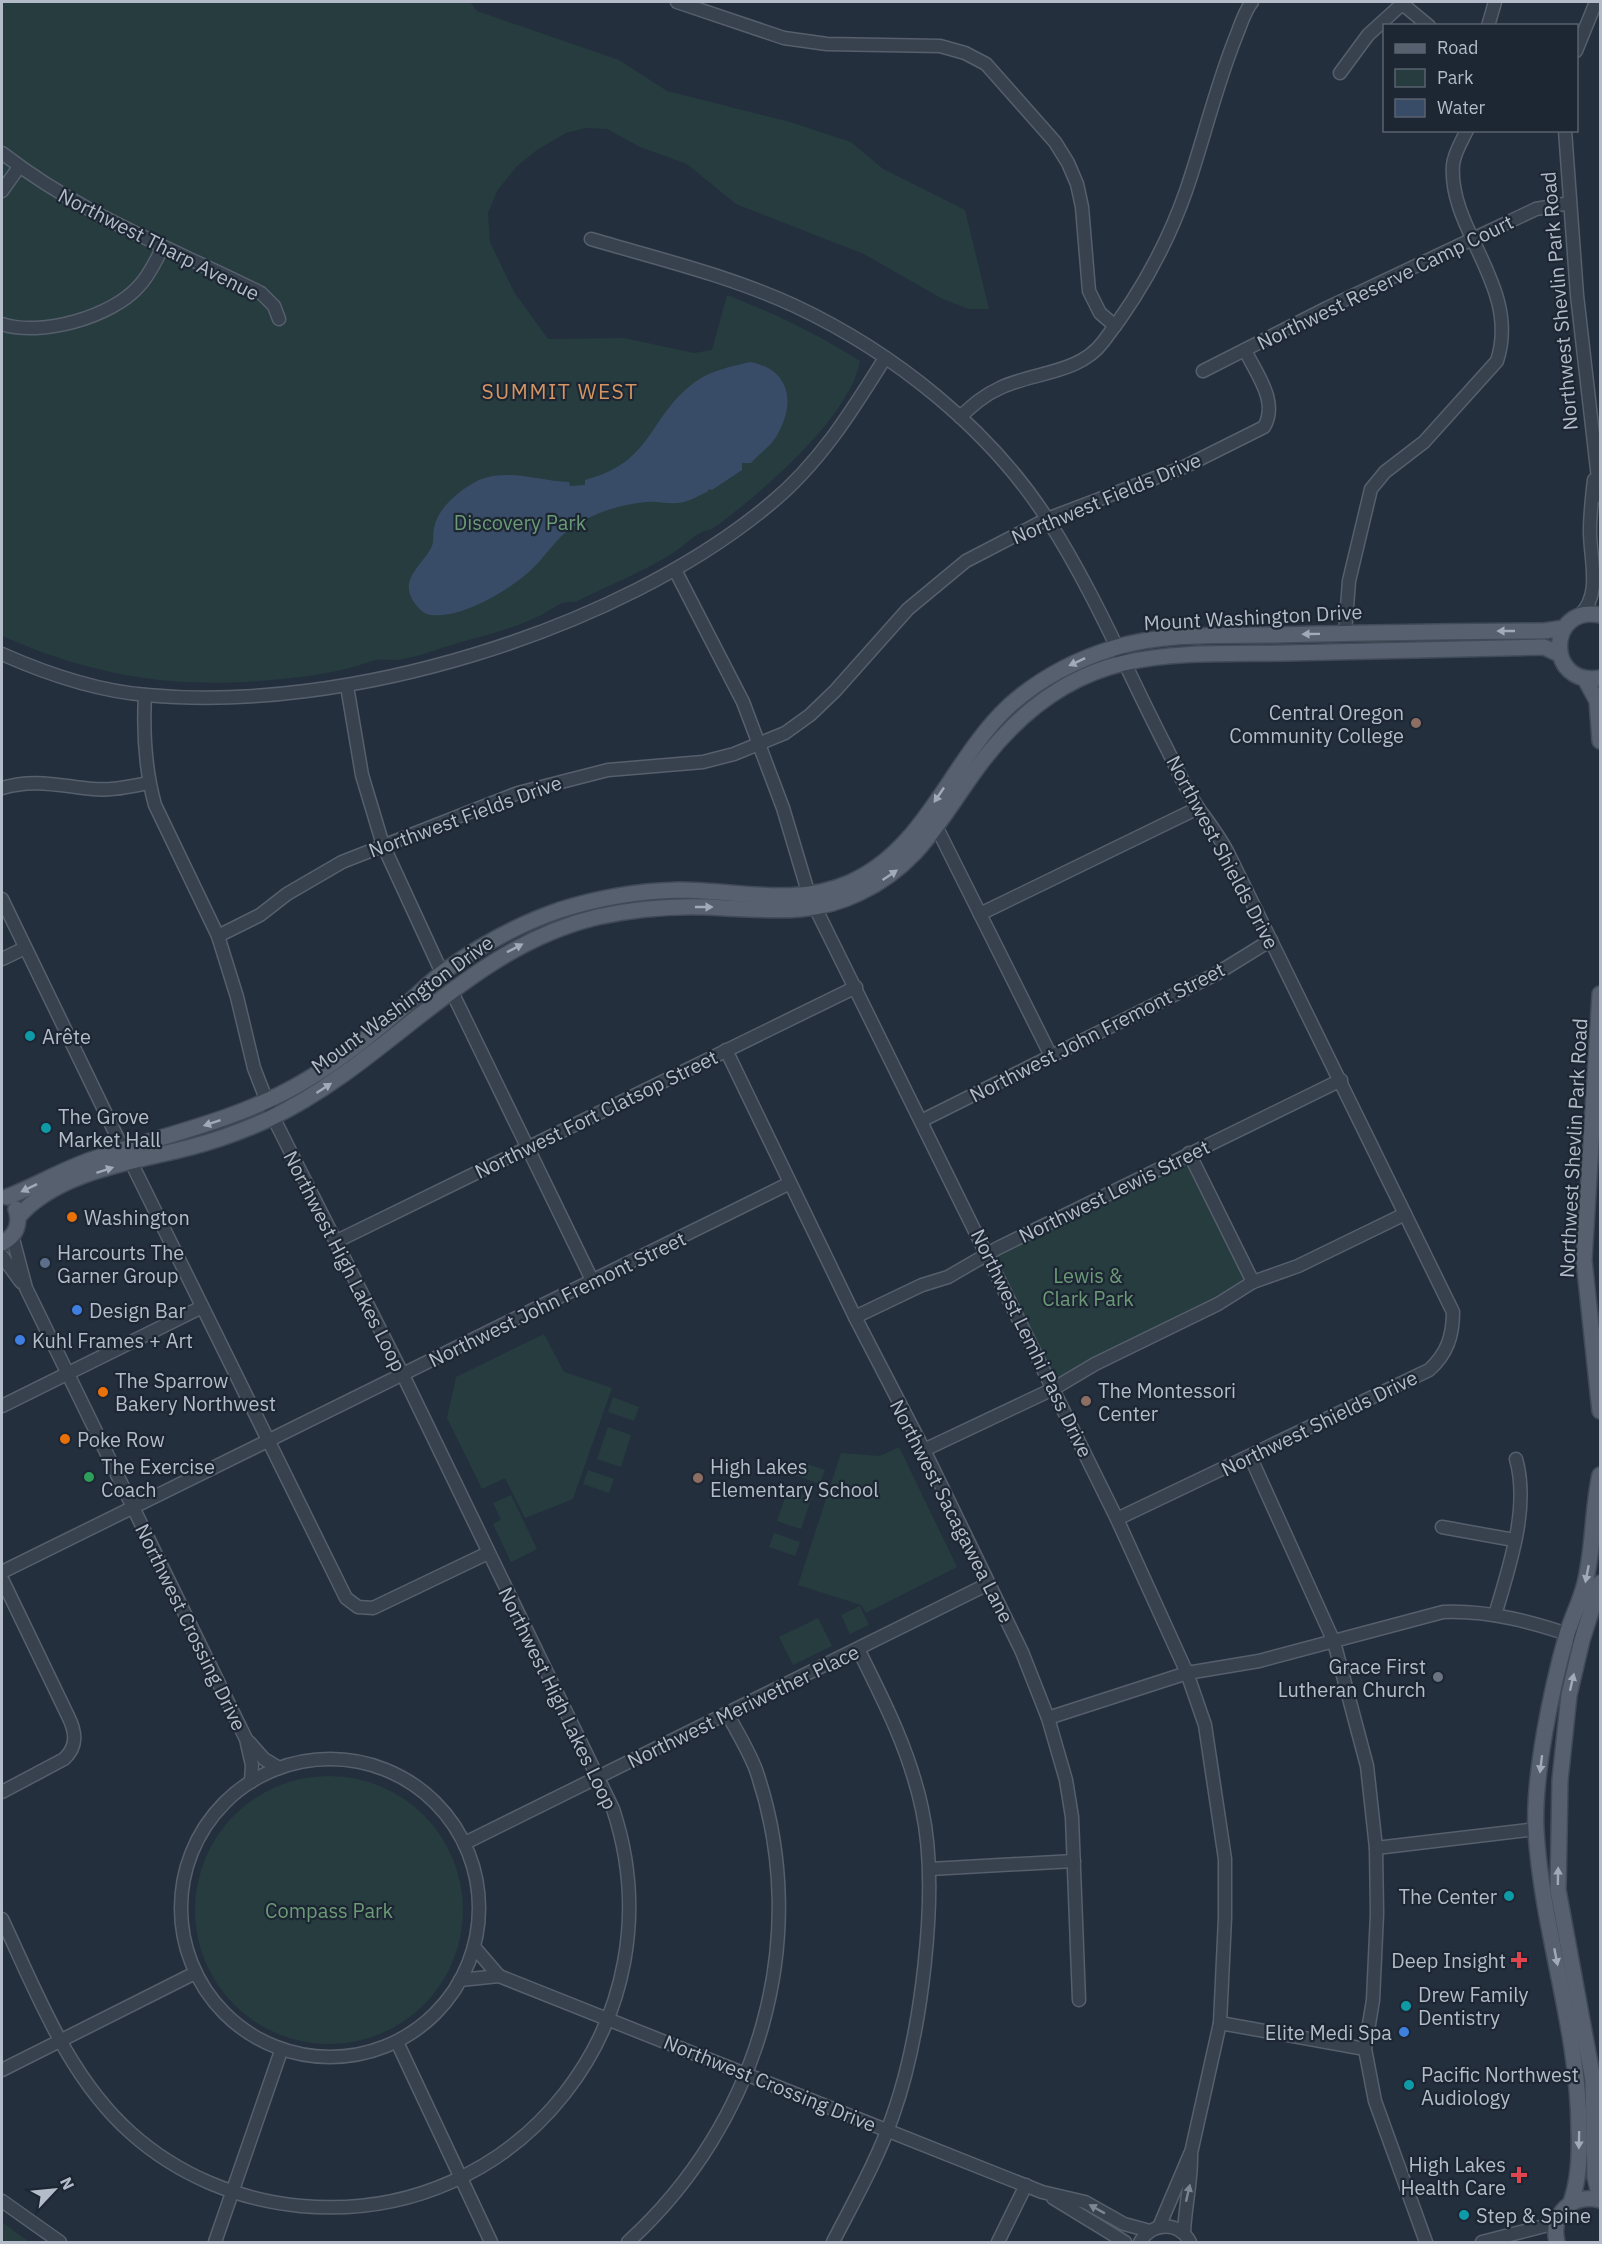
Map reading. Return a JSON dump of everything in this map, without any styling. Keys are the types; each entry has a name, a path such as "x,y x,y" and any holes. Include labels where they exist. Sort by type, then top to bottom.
{"main road":[{"path":"1600,615 1580,615 1564,628 1560,636 1559,654 1568,670 1585,679 1600,678"},
{"name":"Mount Washington Drive","path":"4,1196 67,1169 212,1141 273,1117 343,1076 380,1049 451,990 499,957 525,943 596,917 665,908 728,908 779,912 813,902 851,883 894,854 912,835 986,730 1018,698 1061,669 1117,647 1155,639 1345,633 1544,631 1564,628"},
{"name":"Mount Washington Drive","path":"18,1217 34,1202 60,1187 127,1156 267,1101 298,1085 356,1047 442,973 500,936 531,921 600,900 676,890 813,902 840,902 889,877 908,862 937,828 979,765 1028,712 1056,690 1082,677 1125,663 1194,655 1533,647 1544,647 1559,654"},
{"path":"1585,679 1597,701 1600,741"},
{"name":"Northwest Shevlin Park Road","path":"1600,994 1584,1260 1600,1411"},
{"path":"4,1196 15,1206 18,1217 7,1239"},
{"path":"1571,2202 1578,2177 1579,2097 1572,2040 1543,1892 1536,1829 1542,1756 1567,1634 1585,1583 1595,1526 1600,1475"},
{"path":"1557,2242 1556,2223 1560,2214 1571,2202 1581,2198 1600,2199 1595,2177 1598,2095 1558,1890 1564,1738 1569,1695 1582,1640 1600,1582"}],"street":[{"path":"677,2 784,38 827,44 940,46 965,52 986,64 1055,142 1068,163 1082,207 1089,291 1100,313 1115,326"},
{"path":"960,417 978,400 1001,387 1050,374 1089,355 1101,345 1115,326 1150,271 1171,230 1223,69 1250,2"},
{"path":"1489,24 1495,2"},
{"path":"1578,46 1596,2"},
{"path":"1340,73 1368,35 1401,3 1427,24"},
{"path":"1345,633 1349,581 1371,489 1385,472 1424,442 1497,361 1502,347 1502,316 1457,199 1453,179 1453,162 1466,132"},
{"name":"Northwest Shevlin Park Road","path":"1565,132 1576,295 1600,496"},
{"name":"Northwest Tharp Avenue","path":"2,153 19,167 88,211 261,293 274,306 279,319"},
{"path":"2,191 19,167"},
{"name":"Northwest Reserve Camp Court","path":"1203,371 1327,308 1536,209 1570,202"},
{"name":"Northwest Shields Drive","path":"591,239 693,269 792,305 845,332 885,358 960,417 1009,467 1047,519 1117,647 1198,808 1223,844 1341,1080 1453,1312 1453,1330 1445,1352 1429,1370 1349,1411 1314,1423 1117,1519"},
{"path":"2,324 10,327 72,323 104,311 123,301 140,286 163,247"},
{"name":"Northwest Fields Drive","path":"218,936 260,915 312,878 383,845 518,793 572,777 608,770 703,762 760,744 785,732 810,715 835,691 881,636 949,573 996,544 1047,519 1184,467 1264,427 1271,408 1269,399 1245,350"},
{"path":"2,654 40,671 145,695 242,698 347,686 434,666 519,639 591,610 675,570 733,534 797,478 845,421 885,358"},
{"name":"Northwest Shevlin Park Road","path":"1580,615 1590,604 1594,585 1590,533 1596,467"},
{"name":"Northwest Lemhi Pass Drive","path":"675,570 729,671 760,744 813,902 1117,1519 1187,1673 1205,1725 1225,1859 1220,2023 1191,2153 1154,2229 1140,2242"},
{"path":"347,686 362,775 383,845 442,973"},
{"name":"Northwest High Lakes Loop","path":"2,1919 60,2040 88,2084 128,2131 169,2162 231,2192 261,2201 292,2205 355,2207 405,2199 460,2178 502,2154 555,2107 584,2068 609,2019 626,1952 629,1899 622,1842 612,1809 599,1777 403,1375 273,1117 254,1068 237,997 218,936 206,907 164,828 149,783 145,749 145,695"},
{"path":"2,789 33,782 59,783 94,789 149,783"},
{"path":"980,914 1198,808"},
{"path":"937,828 1051,1056"},
{"path":"2,900 340,1590 358,1607 369,1609 384,1604 488,1553"},
{"name":"Northwest John Fremont Street","path":"921,1121 1216,974 1271,940"},
{"path":"2,959 25,948"},
{"name":"Northwest Fort Clatsop Street","path":"337,1241 856,987"},
{"path":"451,990 593,1282"},
{"name":"Northwest Sacagawea Lane","path":"726,1050 855,1317 924,1450 1022,1652 1048,1718 1066,1780 1074,1861 1079,2000"},
{"name":"Northwest Lewis Street","path":"855,1317 922,1285 948,1277 987,1253 1341,1080"},
{"path":"1189,1153 1253,1282"},
{"name":"Northwest John Fremont Street","path":"2,1572 790,1183"},
{"path":"924,1450 1053,1389 1095,1364 1218,1304 1253,1282 1298,1266 1405,1214"},
{"name":"Northwest Crossing Drive","path":"7,1239 26,1288 67,1374 246,1739 252,1765 251,1782"},
{"name":"Northwest Crossing Drive","path":"2,1256 26,1288"},
{"path":"2,1406 202,1307"},
{"path":"1250,1456 1334,1642 1367,1766 1376,1848 1377,1914 1373,1989 1365,2049 1375,2102 1426,2242"},
{"path":"1495,1615 1514,1540 1520,1494 1516,1459"},
{"path":"1442,1527 1514,1540"},
{"path":"2,1579 68,1716 75,1739 70,1752 63,1760 2,1792"},
{"name":"Northwest Meriwether Place","path":"465,1843 988,1584"},
{"path":"1048,1718 1187,1673 1259,1661 1443,1612 1473,1611 1495,1615 1582,1640"},
{"path":"833,2242 887,2130 911,2047 922,1978 930,1869 922,1809 904,1747 858,1649"},
{"path":"628,2242 676,2195 696,2168 724,2121 747,2074 770,2003 778,1938 779,1880 770,1822 755,1769 727,1713"},
{"name":"Northwest Crossing Drive","path":"246,1739 264,1759 279,1768"},
{"path":"320,1760 359,1761 376,1765 407,1780 434,1802 465,1843 474,1869 479,1898 479,1922 474,1947 460,1980 446,2003 431,2020 397,2042 350,2055 331,2056 281,2050 235,2024 203,1988 195,1973 184,1945 179,1906 184,1868 190,1848 207,1821 231,1796 251,1782 279,1768 320,1760"},
{"path":"1376,1848 1536,1829"},
{"path":"930,1869 1074,1861"},
{"name":"Northwest Crossing Drive","path":"474,1947 499,1976"},
{"path":"2,2070 195,1973"},
{"name":"Northwest Crossing Drive","path":"460,1980 499,1976 609,2019 1026,2185 1042,2192 1125,2242"},
{"path":"1220,2023 1365,2049"},
{"path":"397,2042 490,2242"},
{"path":"215,2242 281,2050"},
{"path":"1579,2097 1598,2095"},
{"name":"Northwest Lemhi Pass Drive","path":"1187,2238 1185,2208 1192,2175 1191,2153"},
{"path":"998,2242 1026,2185"},
{"name":"Northwest Crossing Drive","path":"1042,2192 1085,2202 1125,2224 1154,2229 1168,2226 1187,2238"},
{"path":"2,2201 60,2242"},
{"path":"1482,2242 1556,2223"}],"green space":[{"name":"Discovery Park","path":"2,2 470,2 477,11 619,60 667,91 790,122 851,142 883,169 965,210 989,309 968,309 941,298 864,254 736,204 687,164 640,147 607,129 586,128 566,133 537,150 517,166 497,191 488,213 490,242 514,292 548,339 624,338 694,353 712,350 727,295 778,317 860,361 853,383 839,407 800,454 731,515 712,529 696,536 673,553 649,566 575,602 560,604 517,625 415,656 395,660 376,660 309,676 199,683 133,676 69,661 2,636"},
{"name":"Lewis & Clark Park","path":"1189,1153 1253,1282 1053,1389 987,1253"},
{"path":"544,1334 564,1372 612,1388 573,1499 525,1518 505,1478 482,1489 447,1418 456,1377"},
{"path":"613,1397 639,1407 634,1421 608,1412"},
{"path":"608,1427 631,1435 621,1467 597,1459"},
{"path":"899,1447 957,1567 866,1613 861,1605 798,1585 841,1453 880,1456"},
{"path":"799,1461 825,1470 820,1484 794,1475"},
{"path":"588,1470 614,1479 609,1493 583,1484"},
{"path":"788,1489 812,1497 801,1529 777,1521"},
{"path":"511,1495 537,1549 511,1562 493,1524 501,1520 493,1503"},
{"path":"774,1533 800,1542 795,1556 769,1547"},
{"path":"860,1606 869,1625 850,1634 841,1615"},
{"path":"818,1618 832,1646 793,1665 779,1637"},
{"name":"Compass Park","path":"329,1776 355,1778 380,1786 404,1798 424,1815 441,1835 453,1859 461,1884 463,1910 461,1936 453,1961 441,1985 424,2005 404,2022 380,2034 355,2042 329,2044 303,2042 278,2034 254,2022 234,2005 217,1985 205,1961 197,1936 195,1910 197,1884 205,1859 217,1835 234,1815 254,1798 278,1786 303,1778"},
{"path":"2,2222 29,2242 2,2242"}],"water":[{"path":"750,362 764,366 775,373 782,381 787,403 786,415 774,440 751,463 742,463 742,470 712,490 709,489 685,501 636,503 588,518 565,533 526,575 501,592 472,607 444,615 431,615 422,612 416,605 411,597 409,582 432,547 434,528 440,513 465,488 479,480 501,475 569,482 570,486 585,485 585,480 608,472 625,462 637,451 667,410 695,382 714,372"}],"place":[{"name":"Central Oregon Community College","path":"1416,723"},
{"name":"Arête","path":"30,1036"},
{"name":"The Grove Market Hall","path":"46,1128"},
{"name":"Washington","path":"72,1217"},
{"name":"Harcourts The Garner Group","path":"45,1263"},
{"name":"Design Bar","path":"77,1310"},
{"name":"Kuhl Frames + Art","path":"20,1340"},
{"name":"The Sparrow Bakery Northwest","path":"103,1392"},
{"name":"The Montessori Center","path":"1086,1401"},
{"name":"Poke Row","path":"65,1439"},
{"name":"The Exercise Coach","path":"89,1477"},
{"name":"High Lakes Elementary School","path":"698,1478"},
{"name":"Grace First Lutheran Church","path":"1438,1677"},
{"name":"The Center","path":"1509,1896"},
{"name":"Deep Insight","path":"1519,1960"},
{"name":"Drew Family Dentistry","path":"1406,2006"},
{"name":"Elite Medi Spa","path":"1404,2032"},
{"name":"Pacific Northwest Audiology","path":"1409,2085"},
{"name":"High Lakes Health Care","path":"1519,2175"},
{"name":"Step & Spine","path":"1464,2215"}],"district":[{"name":"SUMMIT WEST","path":"560,391"}]}
